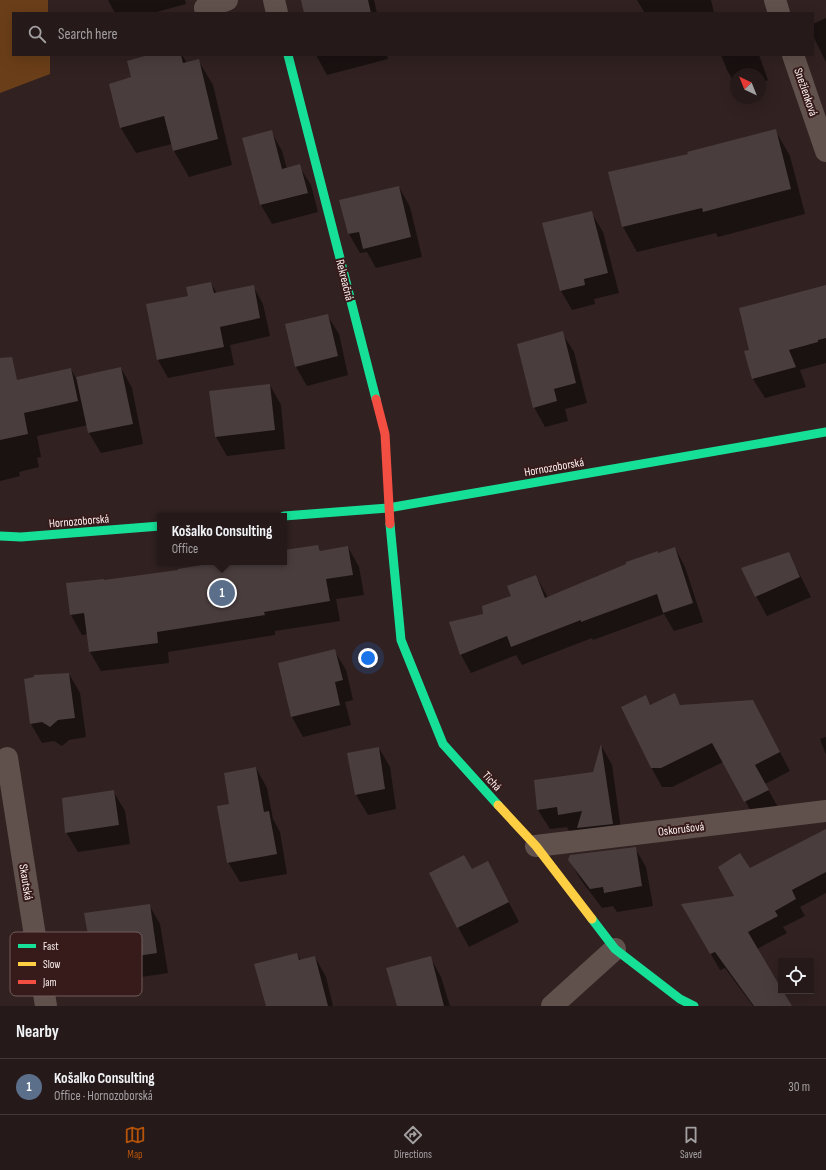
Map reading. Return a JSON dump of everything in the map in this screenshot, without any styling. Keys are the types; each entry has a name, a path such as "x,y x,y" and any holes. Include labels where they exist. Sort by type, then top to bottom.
{"street":[{"path":"205,8 227,0"},
{"path":"274,0 277,12"},
{"path":"775,0 779,12"},
{"name":"Rekreačná","path":"288,56 384,434 388,508"},
{"name":"Snežienková","path":"793,56 826,151"},
{"name":"Hornozoborská","path":"287,516 388,508 826,432"},
{"name":"Tichá","path":"388,508 401,640 443,744 536,846 615,949 680,999 694,1006"},
{"name":"Hornozoborská","path":"0,536 21,538 157,526"},
{"name":"Skautská","path":"6,758 34,932"},
{"name":"Oskorušová","path":"536,846 826,811"},
{"path":"552,1006 615,949"},
{"name":"Skautská","path":"44,996 46,1006"}],"shaded area":[{"path":"0,0 48,0 48,12 12,12 12,56 50,56 50,74 0,93"}],"building":[{"path":"301,0 368,0 371,12 304,12"},
{"path":"144,56 181,56 183,63 199,59 218,139 173,151 164,116 120,128 109,84 131,77 127,61"},
{"path":"776,129 791,189 703,212 702,208 622,227 608,172 688,154 687,152"},
{"path":"272,130 282,169 300,164 308,193 260,205 242,138"},
{"path":"399,186 411,237 363,249 359,232 348,234 339,200"},
{"path":"592,211 608,273 584,279 585,285 560,291 542,223"},
{"path":"211,282 214,293 254,285 260,318 220,327 224,347 157,360 146,304 188,296 186,287"},
{"path":"826,285 826,338 818,340 818,342 789,350 796,367 752,379 744,351 749,350 739,308"},
{"path":"328,314 338,356 295,367 285,324"},
{"path":"563,331 576,383 554,389 557,401 533,408 517,344"},
{"path":"12,357 17,380 71,368 78,401 24,413 28,434 0,440 0,358"},
{"path":"121,367 133,424 88,433 76,377"},
{"path":"270,384 275,430 215,437 209,391"},
{"path":"318,545 320,551 348,546 353,575 326,579 330,601 264,612 265,615 157,632 158,643 89,652 84,613 70,615 66,583 104,580 178,570 202,565 287,565 287,550"},
{"path":"675,547 693,603 663,613 657,594 581,622 581,620 511,647 507,636 460,655 449,622 483,614 482,606 511,596 507,586 536,575 545,598 626,564 626,562"},
{"path":"789,552 800,577 755,597 741,568"},
{"path":"335,649 343,680 335,682 340,705 291,717 278,663"},
{"path":"69,673 75,718 58,720 50,727 42,722 30,724 24,679 34,677 34,675"},
{"path":"675,693 680,705 753,700 780,752 755,765 769,790 744,802 712,743 661,768 651,768 621,707 646,695 650,705"},
{"path":"601,744 613,824 577,828 582,811 558,815 557,807 537,810 534,780 593,772"},
{"path":"379,747 385,789 355,795 347,753"},
{"path":"256,767 264,812 269,811 277,854 227,863 217,806 229,804 224,773"},
{"path":"114,790 119,825 65,833 62,798"},
{"path":"826,829 826,872 792,890 796,899 775,911 778,916 748,932 778,983 778,994 785,994 792,1006 754,1006 715,952 710,954 681,904 734,896 718,867 740,853 750,868"},
{"path":"636,847 642,886 604,893 603,887 590,889 568,860 570,855"},
{"path":"464,855 472,869 488,861 509,902 457,928 429,873"},
{"path":"150,904 157,953 142,955 142,932 87,932 84,913"},
{"path":"297,953 299,960 315,956 328,1006 266,1006 254,964"},
{"path":"431,956 444,1006 397,1006 386,968"}],"traffic: fast":[{"path":"288,56 376,399"},
{"path":"287,516 388,508 826,432"},
{"path":"390,524 401,640 443,744 498,805"},
{"path":"0,536 21,537 157,526"},
{"path":"592,919 615,949 680,999 694,1006"}],"traffic: slow":[{"path":"498,805 536,846 592,919"}],"traffic: jam":[{"path":"376,399 385,434 390,524"}],"place":[{"name":"Košalko Consulting","path":"222,593"}]}
